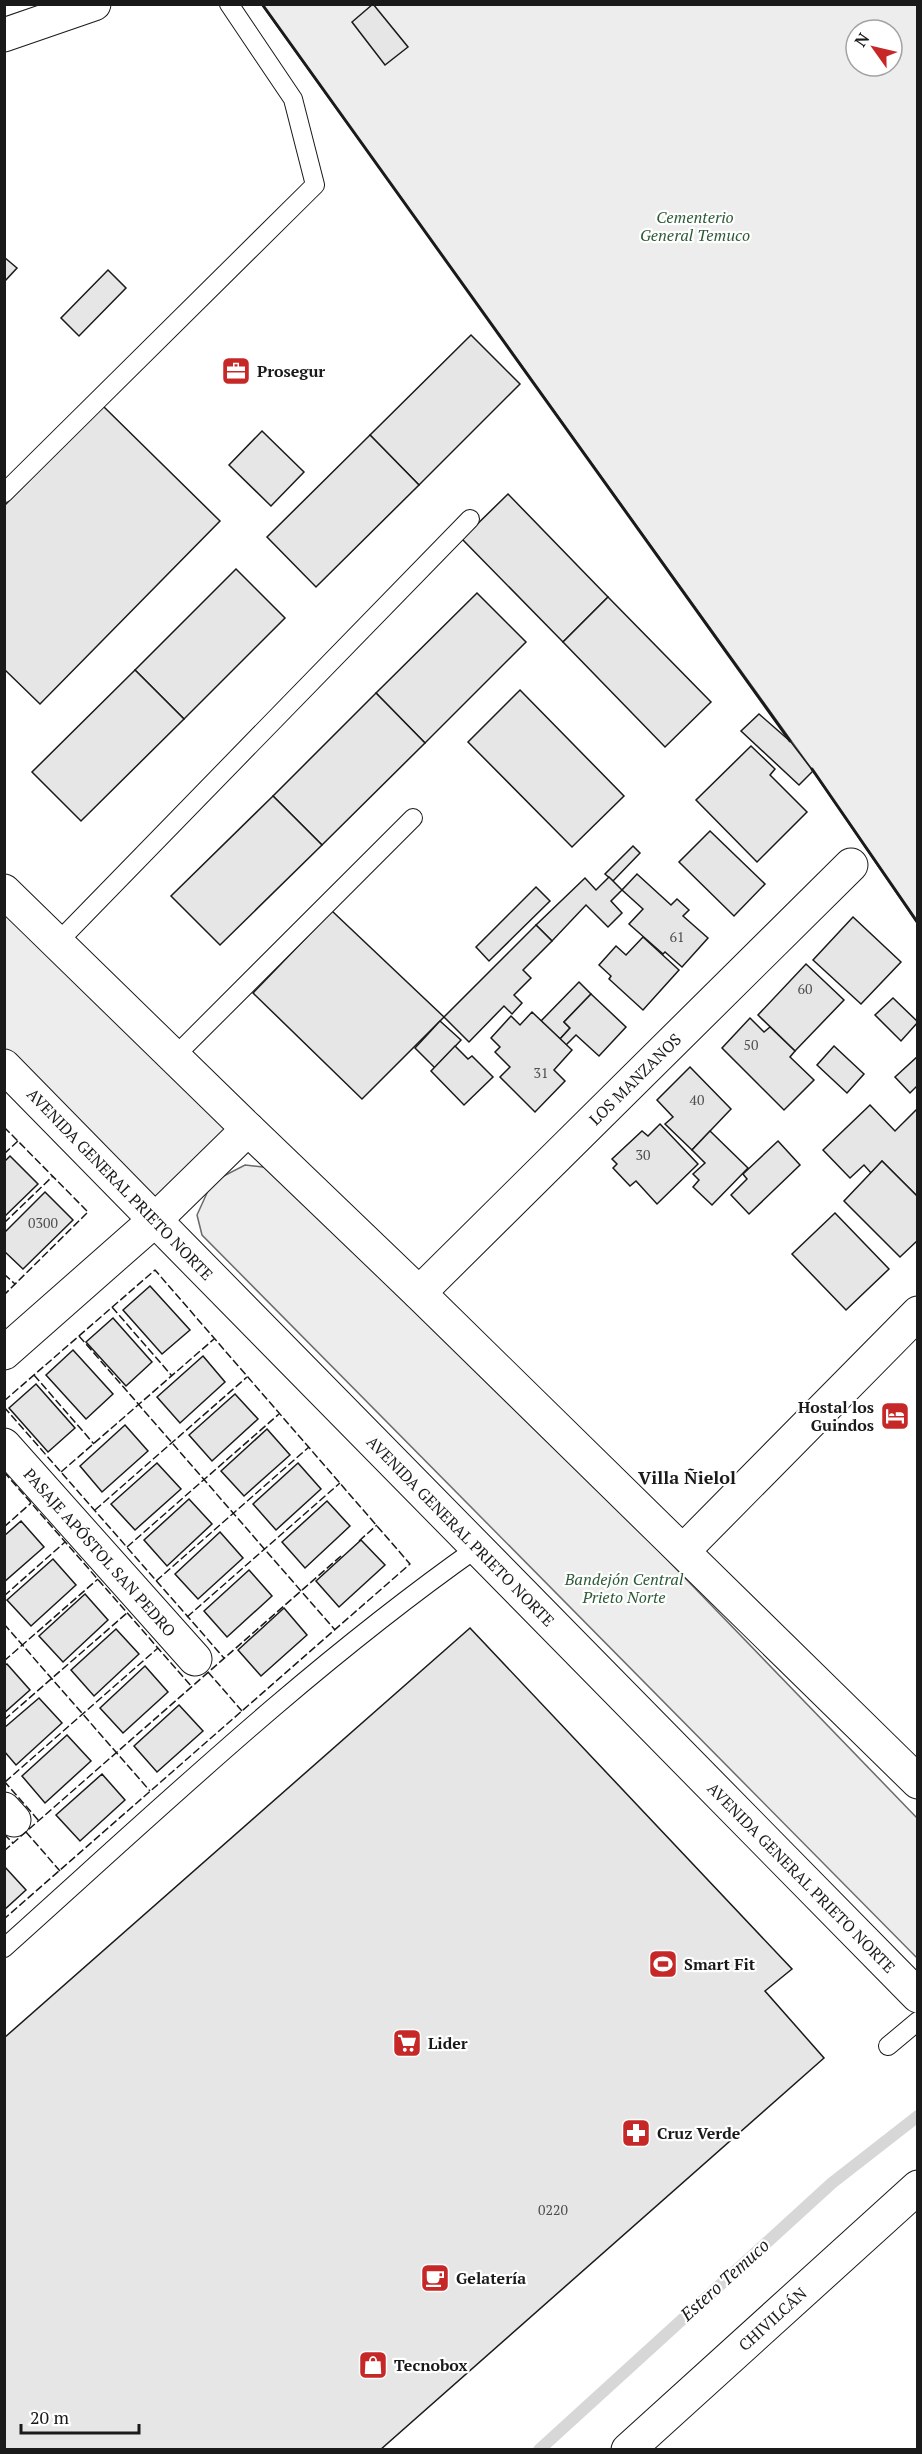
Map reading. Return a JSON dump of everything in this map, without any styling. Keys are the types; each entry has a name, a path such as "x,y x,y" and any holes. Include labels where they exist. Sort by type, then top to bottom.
{"street":[{"path":"4,35 94,4"},
{"name":"LOS MANZANOS","path":"419,1293 851,865"},
{"path":"4,891 419,1293 918,1782"},
{"name":"AVENIDA GENERAL PRIETO NORTE","path":"4,1066 918,1996"},
{"path":"4,1353 155,1220 248,1129"},
{"path":"683,1551 918,1313"},
{"name":"PASAJE APÓSTOL SAN PEDRO","path":"4,1445 195,1659"},
{"name":"CHIVILCÁN","path":"628,2450 918,2187"}],"lane":[{"path":"4,493 315,185 293,99 229,4"},
{"path":"57,944 470,519"},
{"path":"174,1058 413,818"},
{"path":"4,1948 261,1717 404,1599 477,1548"},
{"path":"888,2046 918,2021"}],"shaded area":[{"name":"Cementerio General Temuco","path":"262,5 917,5 917,923 813,771"},
{"path":"4,907 231,1130 155,1203 5,1049"},
{"name":"Bandejón Central Prieto Norte","path":"245,1165 272,1168 629,1520 917,1818 917,1958 202,1235 197,1215 212,1182"}],"building":[{"path":"373,4 408,47 385,65 352,22"},
{"path":"4,257 17,268 4,282"},
{"path":"108,270 126,288 79,336 61,318"},
{"path":"471,335 520,384 419,485 370,435"},
{"path":"103,406 220,521 40,704 4,669 4,506"},
{"path":"262,431 304,472 271,506 229,465"},
{"path":"370,435 419,485 316,587 267,537"},
{"path":"508,494 608,597 563,642 462,539"},
{"path":"236,569 285,618 184,719 135,670"},
{"path":"477,593 526,642 425,743 376,693"},
{"path":"608,597 711,702 665,747 563,642"},
{"path":"135,670 184,719 81,821 32,772"},
{"path":"520,690 624,796 572,847 468,742"},
{"path":"376,693 425,743 322,845 273,796"},
{"path":"759,714 791,742 813,771 799,785 741,731"},
{"path":"751,746 775,769 770,775 807,812 757,862 696,800"},
{"path":"273,796 322,845 220,945 171,896"},
{"path":"710,831 765,884 734,916 679,862"},
{"path":"633,846 640,853 613,881 605,874"},
{"path":"637,874 671,905 677,899 689,910 683,916 708,938 682,967 665,952 663,954 629,924 643,909 622,890"},
{"path":"609,877 622,890 611,901 622,913 608,927 586,905 552,941 536,925 585,878 596,890"},
{"path":"536,887 550,901 489,961 476,947"},
{"path":"332,911 444,1017 362,1099 253,993"},
{"path":"853,917 901,962 861,1004 813,960"},
{"path":"536,925 552,941 523,970 531,978 514,995 522,1003 512,1014 504,1006 469,1042 444,1017"},
{"path":"643,937 679,970 643,1010 609,979 611,976 599,965 616,946 626,955"},
{"path":"806,964 844,1000 795,1051 758,1015"},
{"path":"579,982 591,994 564,1022 570,1028 560,1039 541,1021"},
{"path":"591,994 626,1027 599,1056 576,1035 566,1045 560,1039 570,1028 564,1022"},
{"path":"893,998 918,1022 901,1041 875,1015"},
{"path":"532,1012 572,1050 554,1070 565,1081 535,1112 500,1077 510,1067 495,1052 500,1047 491,1038 511,1016 520,1025"},
{"path":"750,1018 764,1032 770,1027 795,1051 790,1057 814,1080 784,1110 722,1048"},
{"path":"440,1021 461,1040 435,1068 415,1048"},
{"path":"455,1046 468,1059 472,1056 493,1077 464,1105 431,1071"},
{"path":"834,1046 864,1074 847,1093 817,1065"},
{"path":"918,1056 918,1085 910,1093 895,1077"},
{"path":"690,1067 731,1109 692,1150 665,1124 673,1117 657,1100"},
{"path":"870,1105 895,1131 918,1108 918,1197 882,1161 871,1173 864,1165 850,1178 823,1150"},
{"path":"660,1124 698,1164 657,1204 636,1181 630,1186 613,1168 617,1164 612,1159 642,1131 648,1136"},
{"path":"710,1131 748,1168 712,1205 693,1187 699,1180 693,1174 705,1163 692,1150"},
{"path":"778,1141 800,1165 749,1214 731,1195 747,1179 743,1174"},
{"path":"10,1156 38,1184 4,1217 4,1162"},
{"path":"882,1161 918,1197 918,1240 900,1257 844,1201"},
{"path":"45,1192 73,1220 23,1269 4,1251 4,1233"},
{"path":"835,1213 889,1269 846,1310 792,1254"},
{"path":"150,1286 190,1330 162,1354 123,1310"},
{"path":"113,1318 152,1362 126,1386 86,1342"},
{"path":"73,1350 113,1394 86,1419 46,1375"},
{"path":"203,1356 225,1382 180,1423 157,1397"},
{"path":"36,1384 75,1428 48,1452 9,1408"},
{"path":"235,1394 258,1419 212,1461 189,1435"},
{"path":"125,1425 148,1451 102,1492 80,1466"},
{"path":"267,1429 290,1455 244,1496 221,1471"},
{"path":"157,1463 181,1489 135,1530 111,1504"},
{"path":"298,1463 321,1489 276,1530 253,1504"},
{"path":"189,1499 212,1524 167,1566 144,1540"},
{"path":"327,1501 350,1526 305,1568 282,1542"},
{"path":"21,1521 44,1547 4,1582 4,1536"},
{"path":"220,1532 243,1558 198,1599 175,1574"},
{"path":"361,1540 385,1565 339,1607 316,1581"},
{"path":"53,1559 76,1585 31,1626 7,1600"},
{"path":"249,1570 272,1596 227,1637 204,1611"},
{"path":"85,1594 108,1620 63,1662 39,1636"},
{"path":"284,1608 307,1635 261,1676 238,1650"},
{"name":"Lider","path":"470,1628 792,1969 765,1991 824,2058 380,2450 4,2450 4,2038"},
{"path":"116,1629 139,1654 94,1696 71,1670"},
{"path":"7,1664 30,1690 4,1713 4,1666"},
{"path":"145,1666 168,1692 123,1733 100,1708"},
{"path":"39,1698 62,1723 16,1765 4,1751 4,1728"},
{"path":"179,1705 203,1731 157,1772 134,1746"},
{"path":"67,1735 91,1761 45,1803 22,1776"},
{"path":"102,1774 125,1800 80,1841 56,1815"},
{"path":"4,1866 26,1890 4,1910"}],"waterway":[{"name":"Estero Temuco","path":"539,2450 832,2183 918,2116"}],"fence":[{"path":"4,1127 88,1212 4,1295"},
{"path":"4,1154 18,1141"},
{"path":"4,1223 53,1176"},
{"path":"4,1401 155,1270 410,1564 4,1919"},
{"path":"4,1274 15,1284"},
{"path":"112,1307 172,1376"},
{"path":"79,1336 335,1630"},
{"path":"61,1472 214,1339"},
{"path":"34,1375 94,1444"},
{"path":"95,1510 247,1377"},
{"path":"4,1407 224,1658"},
{"path":"127,1547 279,1414"},
{"path":"156,1581 309,1447"},
{"path":"4,1472 192,1687"},
{"path":"187,1617 340,1483"},
{"path":"4,1527 31,1503"},
{"path":"359,1541 377,1525"},
{"path":"4,1596 65,1542"},
{"path":"4,1851 341,1556"},
{"path":"4,1661 98,1579"},
{"path":"4,1720 127,1613"},
{"path":"4,1624 150,1791"},
{"path":"5,1782 158,1648"},
{"path":"208,1672 242,1711"},
{"path":"4,1781 39,1821"},
{"path":"26,1832 60,1871"},
{"path":"4,1834 13,1843"}],"wall":[{"path":"262,4 790,741"},
{"path":"812,769 918,923"}],"place":[{"name":"Prosegur","path":"236,371"},
{"name":"Hostal los Guindos","path":"895,1416"},
{"name":"Smart Fit","path":"663,1964"},
{"name":"Lider","path":"407,2043"},
{"name":"Cruz Verde","path":"636,2133"},
{"name":"Gelatería","path":"435,2278"},
{"name":"Tecnobox","path":"373,2365"}],"district":[{"name":"Villa Ñielol","path":"687,1478"}]}
